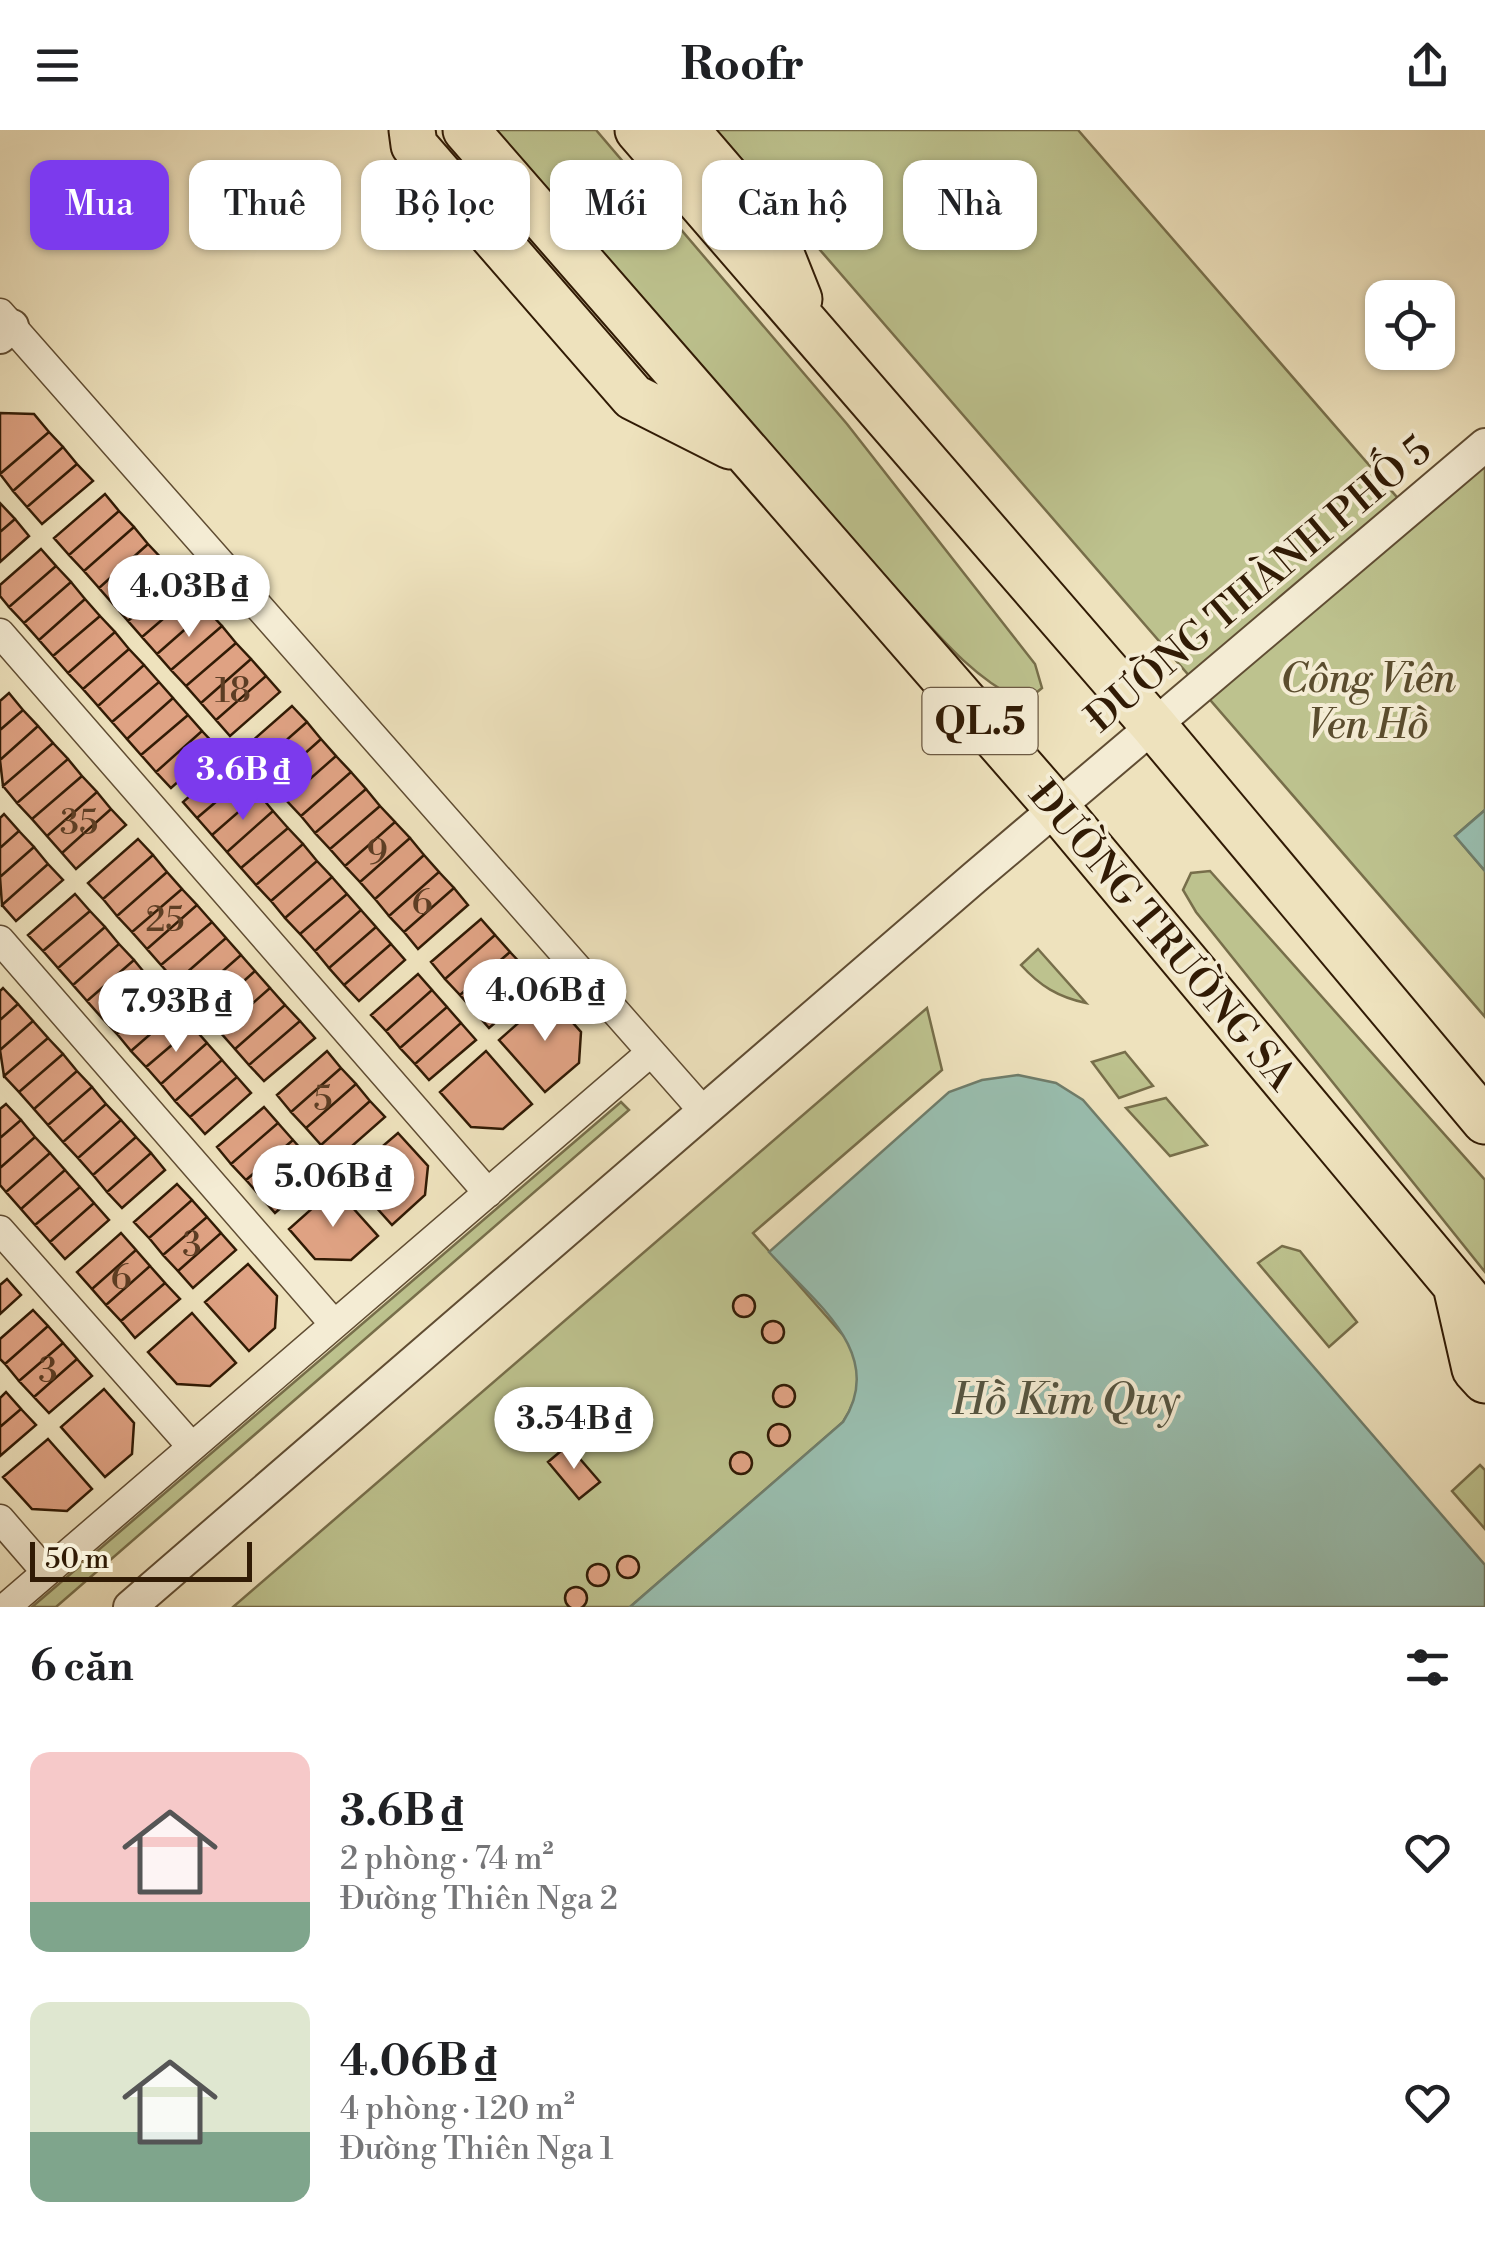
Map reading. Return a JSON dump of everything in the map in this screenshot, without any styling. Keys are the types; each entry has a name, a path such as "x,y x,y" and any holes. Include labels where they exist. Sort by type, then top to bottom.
{"highway":[{"name":"ĐƯỜNG TRƯỜNG SA","path":"412,130 414,145 632,397 748,454"},
{"name":"ĐƯỜNG TRƯỜNG SA","path":"466,130 1057,808 1485,1320"},
{"path":"638,130 1154,726 1485,1122"},
{"path":"686,130 770,228 812,334"},
{"name":"ĐƯỜNG TRƯỜNG SA","path":"1455,1284 1476,1369 1485,1380"}],"street":[{"path":"4,325 704,1112"},
{"name":"ĐƯỜNG THÀNH PHỐ 5","path":"130,1607 1057,808 1485,445"},
{"path":"0,633 488,1192"},
{"path":"0,940 334,1324"},
{"path":"6,1607 650,1053"},
{"path":"0,1230 192,1447"},
{"path":"0,1520 46,1572"}],"green space":[{"path":"492,130 596,130 622,160 550,160 550,198 530,175 530,160 518,160"},
{"name":"Công Viên Ven Hồ","path":"716,130 1078,130 1409,511 1485,445 1485,810 1455,836 1485,871 1485,1017 820,250 883,250 883,160 742,160"},
{"path":"682,231 847,424 1035,664 1042,688 1025,702 985,679 949,647 594,250 682,250"},
{"path":"1210,871 1485,1180 1485,1272 1196,912 1183,890 1191,873"},
{"path":"1038,949 1086,1003 1050,990 1021,965"},
{"path":"927,1008 942,1070 753,1233 849,1342 858,1383 849,1412 843,1422 630,1607 233,1607"},
{"path":"1125,1052 1153,1086 1119,1098 1092,1062"},
{"path":"1166,1098 1207,1145 1170,1156 1126,1108"},
{"path":"621,1102 629,1110 56,1607 32,1607"},
{"path":"1282,1246 1300,1251 1357,1322 1329,1347 1258,1263"},
{"path":"1480,1465 1485,1470 1485,1529 1452,1491"}],"water":[{"path":"1485,810 1485,871 1455,836"},
{"name":"Hồ Kim Quy","path":"1018,1075 1056,1083 1083,1100 1485,1565 1485,1607 630,1607 843,1422 855,1397 857,1373 839,1330 769,1252 949,1092 982,1080"}],"building":[{"path":"0,413 34,414 49,432 0,474"},
{"path":"49,432 63,447 13,491 0,474"},
{"path":"63,447 77,464 27,507 13,491"},
{"path":"77,464 93,481 42,524 27,507"},
{"path":"105,494 119,511 69,555 54,538"},
{"path":"0,503 15,519 0,532"},
{"path":"119,511 134,527 84,571 69,555"},
{"path":"15,519 29,536 0,562 0,532"},
{"path":"134,527 148,544 99,588 84,571"},
{"path":"148,544 163,560 113,604 99,588"},
{"path":"41,549 56,566 9,607 0,596 0,585"},
{"path":"163,560 177,577 128,621 113,604"},
{"path":"56,566 71,582 24,623 9,607"},
{"path":"177,577 192,594 142,637 128,621"},
{"path":"71,582 85,599 39,640 24,623"},
{"path":"192,594 207,610 157,654 142,637"},
{"path":"85,599 100,616 53,656 39,640"},
{"path":"207,610 222,626 171,670 157,654"},
{"path":"100,616 115,632 68,673 53,656"},
{"path":"222,626 236,643 186,686 171,670"},
{"path":"115,632 129,649 83,689 68,673"},
{"path":"236,643 251,659 201,703 186,686"},
{"path":"129,649 144,665 98,706 83,689"},
{"path":"251,659 266,676 216,720 201,703"},
{"path":"144,665 159,682 112,722 98,706"},
{"path":"266,676 280,692 230,736 216,720"},
{"path":"159,682 173,698 127,739 112,722"},
{"path":"9,693 23,710 0,730 0,701"},
{"path":"173,698 188,715 141,755 127,739"},
{"path":"292,706 307,722 257,766 242,750"},
{"path":"23,710 38,726 0,760 0,730"},
{"path":"188,715 202,731 156,772 141,755"},
{"path":"307,722 321,739 272,783 257,766"},
{"path":"38,726 53,743 3,786 0,760"},
{"path":"202,731 217,747 171,788 156,772"},
{"path":"321,739 336,756 286,800 272,783"},
{"path":"53,743 68,759 17,803 3,786"},
{"path":"336,756 351,772 301,816 286,800"},
{"path":"68,759 82,776 32,819 17,803"},
{"path":"229,761 244,778 197,818 183,802"},
{"path":"351,772 366,789 315,833 301,816"},
{"path":"82,776 97,792 47,836 32,819"},
{"path":"244,778 259,794 212,835 197,818"},
{"path":"366,789 380,806 330,849 315,833"},
{"path":"97,792 111,809 62,853 47,836"},
{"path":"259,794 273,811 227,852 212,835"},
{"path":"380,806 395,822 345,866 330,849"},
{"path":"111,809 126,825 76,869 62,853"},
{"path":"273,811 288,828 241,868 227,852"},
{"path":"4,814 19,831 0,848 0,818"},
{"path":"395,822 410,838 360,882 345,866"},
{"path":"288,828 303,844 256,885 241,868"},
{"path":"19,831 34,847 0,877 0,848"},
{"path":"410,838 424,855 375,899 360,882"},
{"path":"138,839 153,855 103,899 88,883"},
{"path":"303,844 317,861 271,901 256,885"},
{"path":"34,847 48,864 2,905 0,877"},
{"path":"153,855 167,872 117,916 103,899"},
{"path":"424,855 439,872 389,916 375,899"},
{"path":"317,861 332,877 285,918 271,901"},
{"path":"48,864 63,880 16,921 2,905"},
{"path":"167,872 182,889 132,932 117,916"},
{"path":"439,872 454,888 404,932 389,916"},
{"path":"332,877 347,894 300,934 285,918"},
{"path":"454,888 468,905 418,949 404,932"},
{"path":"182,889 197,905 147,949 132,932"},
{"path":"75,894 90,911 43,951 28,935"},
{"path":"347,894 361,910 315,951 300,934"},
{"path":"197,905 212,922 161,965 147,949"},
{"path":"361,910 376,927 329,968 315,951"},
{"path":"90,911 105,927 58,968 43,951"},
{"path":"481,919 495,935 445,979 431,962"},
{"path":"212,922 226,938 176,982 161,965"},
{"path":"105,927 119,944 73,985 58,968"},
{"path":"376,927 391,944 344,985 329,968"},
{"path":"495,935 510,952 460,995 445,979"},
{"path":"226,938 241,955 191,999 176,982"},
{"path":"119,944 134,960 87,1001 73,985"},
{"path":"391,944 405,960 359,1001 344,985"},
{"path":"510,952 525,968 475,1012 460,995"},
{"path":"241,955 255,971 206,1015 191,999"},
{"path":"134,960 148,977 102,1018 87,1001"},
{"path":"525,968 539,985 489,1028 475,1012"},
{"path":"255,971 270,988 220,1032 206,1015"},
{"path":"418,974 432,990 386,1031 371,1015"},
{"path":"148,977 163,993 117,1034 102,1018"},
{"path":"3,988 18,1004 0,1020 0,991"},
{"path":"270,988 285,1005 235,1049 220,1032"},
{"path":"432,990 447,1007 400,1048 386,1031"},
{"path":"163,993 178,1010 131,1051 117,1034"},
{"path":"549,996 581,1032 579,1063 545,1092 499,1040"},
{"path":"18,1004 33,1021 0,1050 0,1020"},
{"path":"285,1005 300,1021 249,1065 235,1049"},
{"path":"447,1007 461,1023 415,1064 400,1048"},
{"path":"178,1010 193,1027 146,1067 131,1051"},
{"path":"33,1021 48,1038 4,1076 0,1050"},
{"path":"300,1021 315,1038 264,1081 249,1065"},
{"path":"461,1023 476,1040 429,1080 415,1064"},
{"path":"193,1027 207,1043 161,1084 146,1067"},
{"path":"48,1038 63,1054 19,1092 4,1076"},
{"path":"207,1043 222,1060 175,1101 161,1084"},
{"path":"327,1051 341,1068 291,1112 277,1095"},
{"path":"486,1051 532,1104 503,1129 471,1127 440,1092"},
{"path":"63,1054 77,1071 34,1109 19,1092"},
{"path":"222,1060 237,1077 190,1117 175,1101"},
{"path":"341,1068 356,1084 306,1128 291,1112"},
{"path":"77,1071 92,1087 48,1125 34,1109"},
{"path":"237,1077 251,1093 205,1134 190,1117"},
{"path":"356,1084 370,1101 321,1145 306,1128"},
{"path":"92,1087 106,1104 63,1142 48,1125"},
{"path":"370,1101 385,1117 335,1161 321,1145"},
{"path":"6,1104 21,1120 0,1138 0,1109"},
{"path":"106,1104 121,1120 78,1158 63,1142"},
{"path":"264,1107 278,1123 231,1164 217,1147"},
{"path":"21,1120 35,1137 0,1168 0,1138"},
{"path":"121,1120 136,1137 93,1175 78,1158"},
{"path":"278,1123 293,1140 246,1180 231,1164"},
{"path":"398,1133 428,1166 425,1195 392,1225 348,1176"},
{"path":"35,1137 50,1153 6,1192 0,1185 0,1168"},
{"path":"136,1137 151,1153 107,1192 93,1175"},
{"path":"293,1140 307,1156 261,1197 246,1180"},
{"path":"50,1153 65,1170 21,1209 6,1192"},
{"path":"151,1153 165,1170 122,1208 107,1192"},
{"path":"307,1156 322,1172 275,1213 261,1197"},
{"path":"65,1170 80,1187 35,1225 21,1209"},
{"path":"177,1184 192,1200 149,1238 134,1222"},
{"path":"80,1187 94,1203 50,1242 35,1225"},
{"path":"335,1188 378,1236 351,1260 315,1259 289,1229"},
{"path":"192,1200 207,1217 163,1255 149,1238"},
{"path":"94,1203 109,1220 65,1259 50,1242"},
{"path":"207,1217 221,1233 178,1271 163,1255"},
{"path":"121,1233 136,1250 92,1289 77,1272"},
{"path":"221,1233 236,1250 193,1288 178,1271"},
{"path":"136,1250 150,1266 106,1305 92,1289"},
{"path":"248,1264 277,1296 275,1328 249,1351 205,1302"},
{"path":"150,1266 165,1283 121,1321 106,1305"},
{"path":"7,1279 21,1295 0,1314 0,1285"},
{"path":"165,1283 180,1299 135,1338 121,1321"},
{"path":"744,1295 752,1298 752,1314 744,1317 736,1314 733,1306 736,1298"},
{"path":"33,1310 48,1326 5,1364 0,1359 0,1339"},
{"path":"192,1313 236,1363 210,1386 177,1384 148,1352"},
{"path":"773,1321 781,1324 781,1340 773,1343 765,1340 762,1332 765,1324"},
{"path":"48,1326 63,1343 19,1381 5,1364"},
{"path":"63,1343 77,1359 34,1397 19,1381"},
{"path":"77,1359 92,1376 49,1413 34,1397"},
{"path":"784,1385 792,1388 792,1404 784,1407 776,1404 773,1396 776,1388"},
{"path":"104,1389 134,1423 132,1454 105,1477 61,1427"},
{"path":"6,1392 21,1409 0,1427 0,1398"},
{"path":"21,1409 36,1425 0,1456 0,1427"},
{"path":"779,1424 787,1427 787,1443 779,1446 771,1443 768,1435 771,1427"},
{"path":"48,1439 92,1489 67,1511 32,1509 3,1477"},
{"path":"568,1445 600,1482 579,1499 548,1462"},
{"path":"741,1452 749,1455 749,1471 741,1474 733,1471 730,1463 733,1455"},
{"path":"628,1556 636,1559 636,1575 628,1578 620,1575 617,1567 620,1559"},
{"path":"598,1564 606,1567 606,1583 598,1586 590,1583 587,1575 590,1567"},
{"path":"572,1588 580,1588 586,1594 581,1607 571,1607 566,1602 566,1594"}]}
